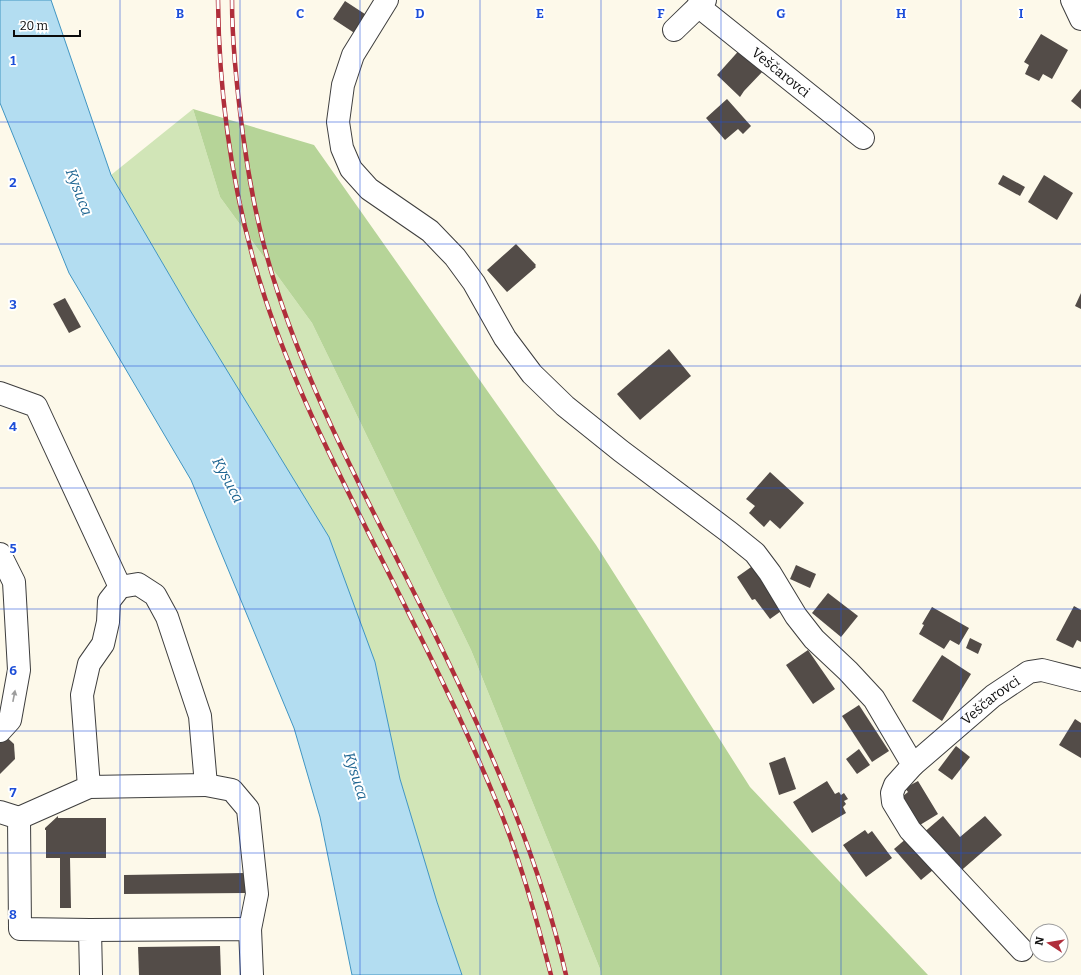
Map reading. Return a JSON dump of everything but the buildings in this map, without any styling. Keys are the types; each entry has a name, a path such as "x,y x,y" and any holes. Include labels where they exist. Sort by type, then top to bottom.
{"street":[{"path":"387,0 353,55 343,86 338,122 342,148 351,169 369,189 430,231 455,257 474,283 505,338 532,374 565,406 621,451 755,553 770,573 796,616 814,639 848,671 874,699 913,765"},
{"path":"1072,0 1081,19"},
{"name":"Veščarovci","path":"674,30 702,3 863,138"},
{"path":"0,393 36,406 120,587"},
{"path":"0,554 14,582 8,617 20,670 10,720 0,731"},
{"path":"89,787 82,695 89,664 103,644 108,622 109,601 120,587 138,584 155,595 166,617 200,716 206,785"},
{"name":"Veščarovci","path":"1022,950 910,830 893,802 892,793 895,784 913,765 992,696 1029,672 1042,670 1081,680"},
{"path":"250,929 20,929 10,815 89,787 206,785 232,790 248,809 257,894 250,929 252,975"},
{"path":"90,930 91,975"}],"green space":[{"path":"193,109 220,197 312,323 471,650 600,969 601,975 462,975 437,902 400,779 375,662 190,310 111,175"},
{"path":"193,109 314,145 596,545 750,787 928,975 601,975 600,969 471,650 312,323 220,197"}],"water":[{"name":"Kysuca","path":"0,0 51,0 111,175 190,310 329,537 375,662 400,779 437,902 462,975 352,975 320,817 294,728 191,480 69,273 0,103"}],"railway":[{"path":"218,0 221,75 230,151 245,225 265,298 288,361 314,422 451,700 494,796 519,862 533,907 551,975"},
{"path":"232,0 235,68 246,155 261,235 278,293 294,339 333,429 461,688 497,768 529,849 543,891 566,975"}]}
